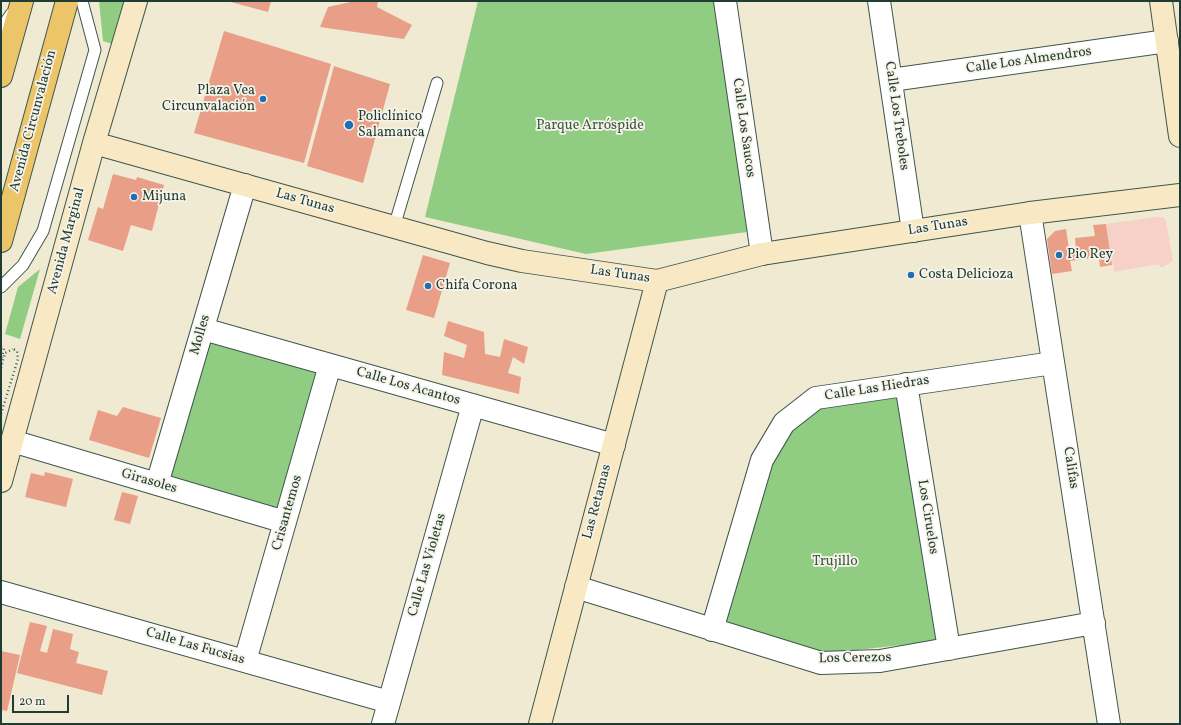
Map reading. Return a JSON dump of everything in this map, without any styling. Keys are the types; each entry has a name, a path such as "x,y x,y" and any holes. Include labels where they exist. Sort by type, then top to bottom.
{"main road":[{"path":"1,76 22,1"},
{"name":"Avenida Circunvalación","path":"1,241 66,1"}],"street":[{"name":"Avenida Marginal","path":"1,481 94,143 136,1"},
{"name":"Calle Los Saucos","path":"725,1 762,254"},
{"name":"Calle Los Treboles","path":"879,1 913,231"},
{"path":"1161,1 1180,136"},
{"name":"Calle Los Almendros","path":"890,80 1166,41"},
{"name":"Las Tunas","path":"94,143 394,227 522,261 657,281 762,254 1030,213 1180,195"},
{"name":"Molles","path":"157,484 245,185"},
{"name":"Califas","path":"1030,213 1109,724"},
{"name":"Las Retamas","path":"540,724 657,281"},
{"name":"Calle Los Acantos","path":"202,329 614,445"},
{"name":"Calle Las Hiedras","path":"712,630 762,460 784,423 816,398 1053,364"},
{"name":"Crisantemos","path":"245,661 330,365"},
{"name":"Los Ciruelos","path":"906,384 949,649"},
{"name":"Calle Las Violetas","path":"383,724 473,405"},
{"name":"Girasoles","path":"12,441 285,522"},
{"name":"Los Cerezos","path":"576,587 821,663 880,661 1094,623"},
{"name":"Calle Las Fucsias","path":"1,592 389,702"}],"lane":[{"path":"1,30 18,1"},
{"path":"1,286 23,265 43,231 95,50 82,1"},
{"path":"394,227 437,83"}],"path":[{"path":"1,347 4,348 1,361"},
{"path":"1,368 8,351 13,349 17,351 18,359 1,414"}],"shaded area":[{"path":"1163,217 1166,221 1173,261 1163,267 1160,267 1159,264 1114,272 1106,224"}],"green space":[{"path":"99,1 131,1 118,46 103,41"},
{"name":"Parque Arróspide","path":"478,1 716,1 747,232 586,254 425,217"},
{"path":"40,269 20,339 5,334 18,287"},
{"path":"206,334 322,369 281,517 163,481"},
{"name":"Trujillo","path":"898,393 937,641 821,654 724,625 772,460 790,427 819,404"}],"building":[{"path":"227,1 271,1 268,12"},
{"path":"355,1 378,1 377,7 412,25 404,39 320,27 328,7"},
{"name":"Plaza Vea Circunvalación","path":"224,31 331,64 304,163 194,133"},
{"name":"Policlínico Salamanca","path":"334,66 390,84 363,183 307,166"},
{"name":"Mijuna","path":"113,174 136,180 137,177 164,185 152,231 131,225 123,251 88,240 98,207 103,209"},
{"path":"1106,224 1112,265 1100,267 1099,257 1070,261 1072,271 1052,274 1047,239 1055,231 1066,229 1069,249 1076,249 1075,238 1095,236 1093,225"},
{"name":"Chifa Corona","path":"423,255 450,263 434,318 406,310"},
{"path":"448,321 484,332 485,354 500,357 504,339 528,347 524,364 513,357 508,373 521,377 519,394 442,375 444,352 464,358 467,345 444,336"},
{"path":"123,407 161,418 149,458 89,440 98,410 117,416"},
{"path":"45,472 73,479 66,507 25,497 31,473 44,476"},
{"path":"122,492 138,496 130,524 114,520"},
{"path":"30,622 47,626 40,651 47,653 53,629 73,634 70,649 79,652 76,663 108,671 102,695 17,673"},
{"path":"1,651 20,655 7,711 1,710"}],"place":[{"name":"Plaza Vea Circunvalación","path":"263,99"},
{"name":"Policlínico Salamanca","path":"349,125"},
{"name":"Mijuna","path":"134,197"},
{"name":"Pio Rey","path":"1059,255"},
{"name":"Costa Delicioza","path":"911,275"},
{"name":"Chifa Corona","path":"428,286"}]}
